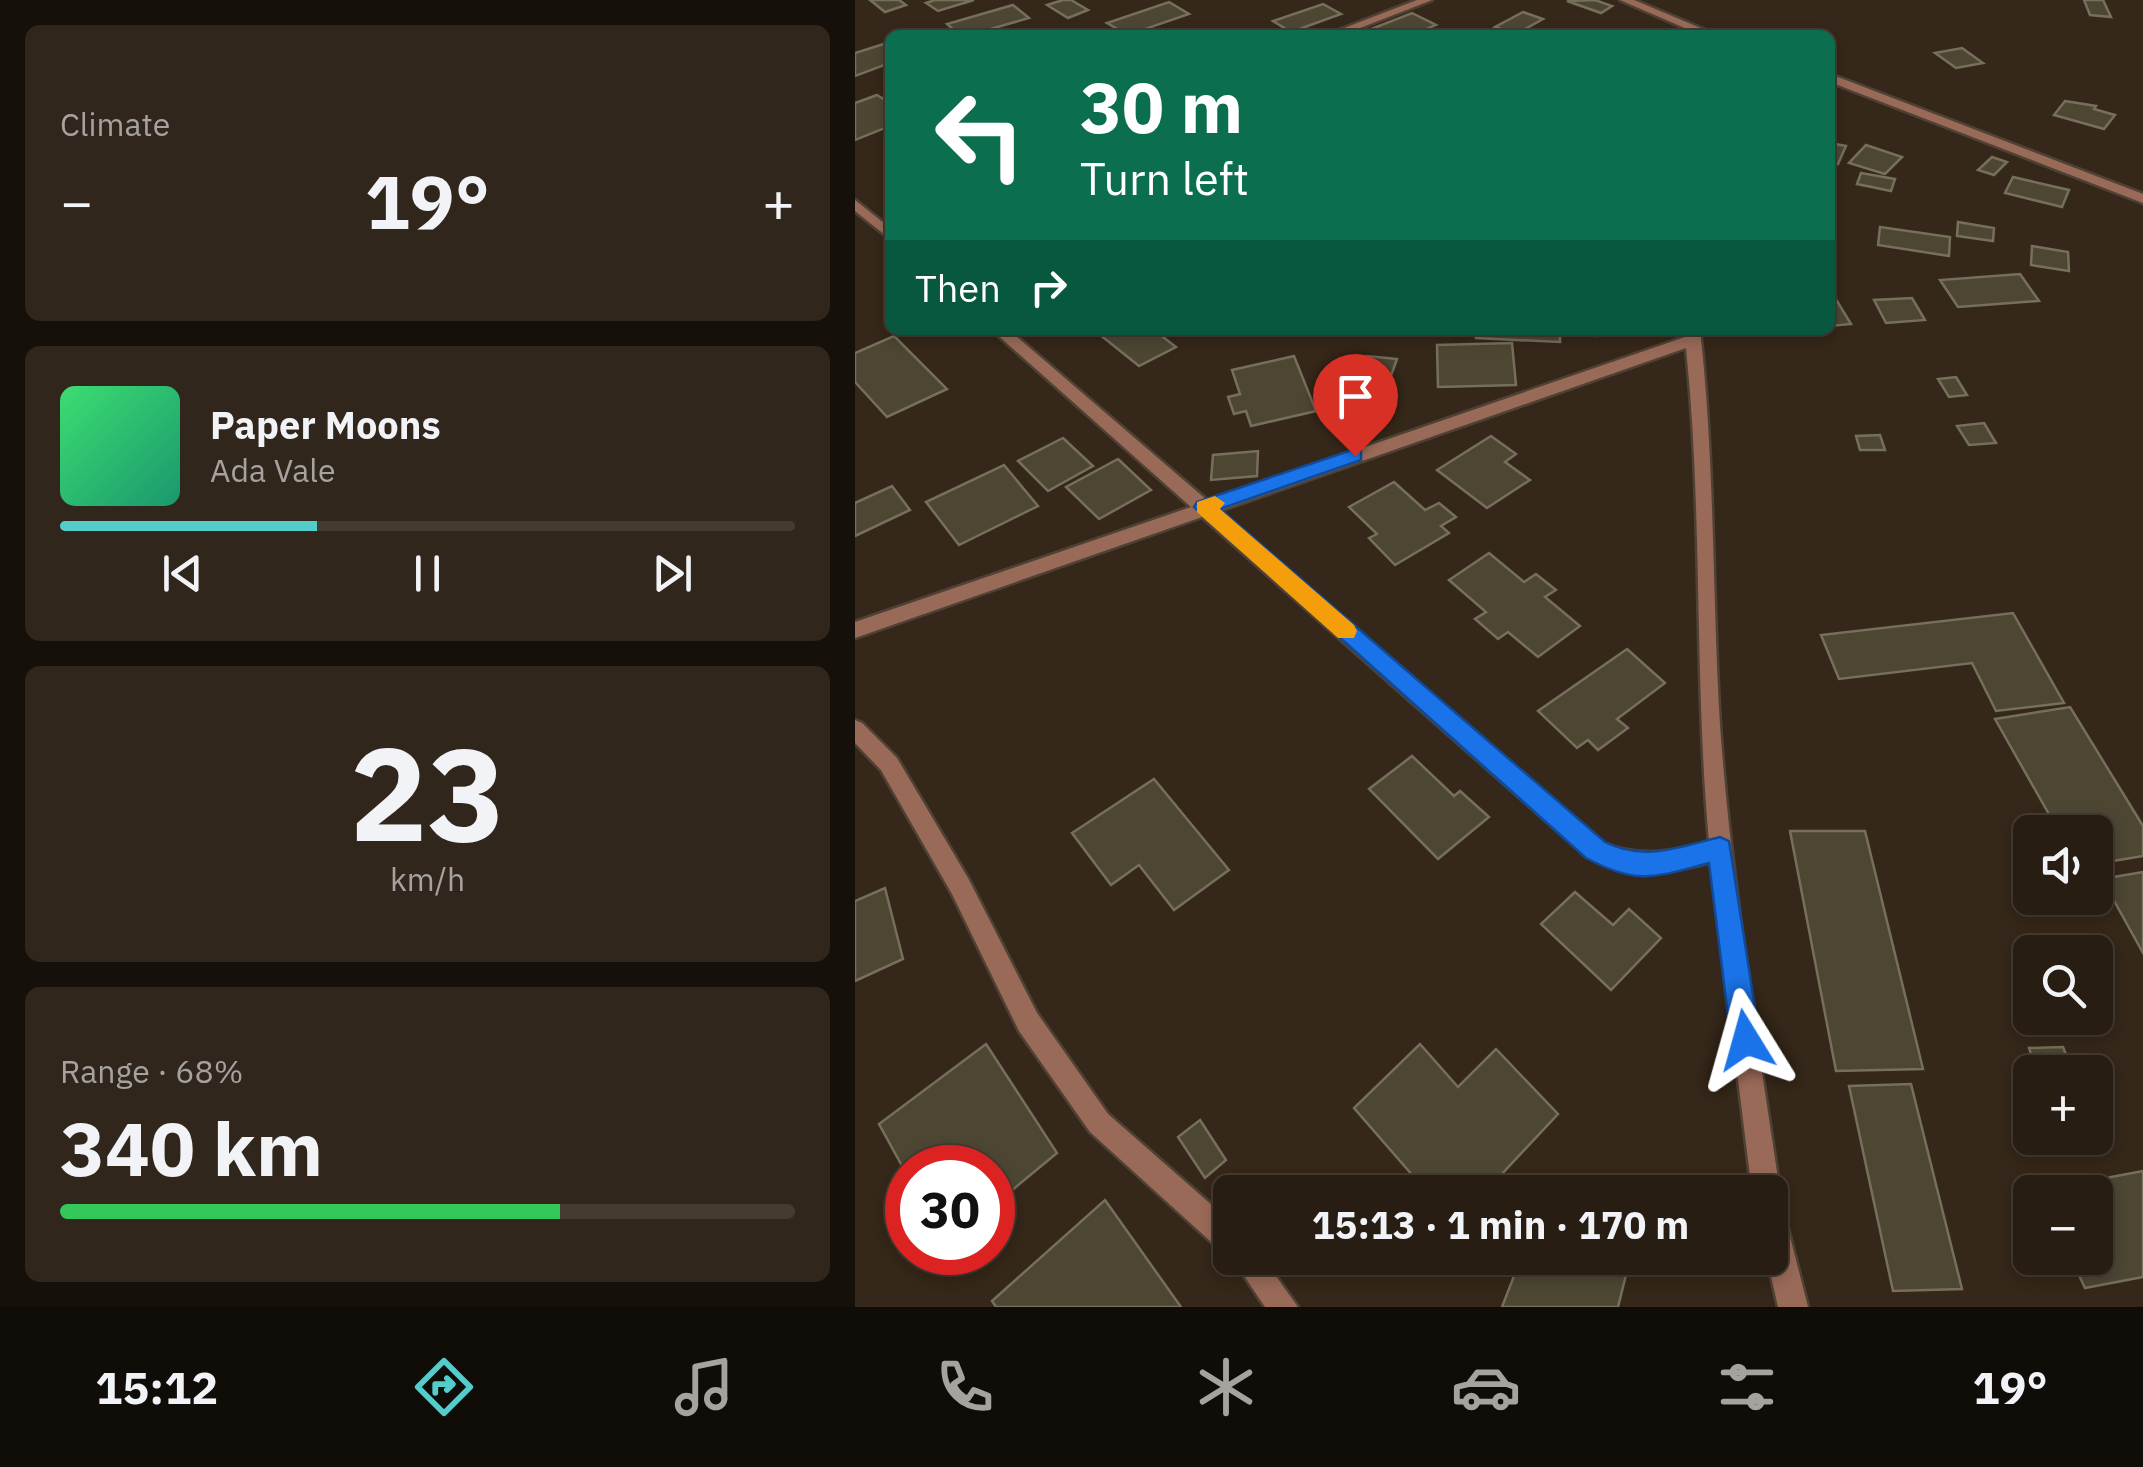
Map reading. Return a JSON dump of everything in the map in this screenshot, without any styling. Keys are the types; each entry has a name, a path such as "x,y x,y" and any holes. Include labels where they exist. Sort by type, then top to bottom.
{"street":[{"path":"1346,30 1427,0"},
{"path":"1625,0 1699,30"},
{"path":"1835,80 2143,199"},
{"path":"855,204 862,219 885,231"},
{"path":"1006,335 1595,850 1622,864 1653,866 1720,849"},
{"path":"855,630 1693,335 1705,482 1710,721 1720,849 1765,1175"},
{"path":"855,729 889,764 960,886 1028,1022 1099,1123 1213,1225"},
{"path":"1259,1275 1283,1307"},
{"path":"1785,1275 1793,1307"}],"building":[{"path":"870,0 899,0 906,5 885,12"},
{"path":"974,0 938,11 926,3"},
{"path":"1063,0 1088,10 1068,18 1047,5"},
{"path":"1595,0 1612,6 1601,13 1567,1"},
{"path":"2084,0 2103,0 2111,17 2090,15"},
{"path":"1169,2 1189,14 1143,30 1119,30 1107,23"},
{"path":"1323,4 1341,14 1297,30 1288,30 1273,21"},
{"path":"1013,5 1029,18 987,30 954,30 947,24"},
{"path":"1523,12 1543,19 1523,30 1495,27"},
{"path":"1412,13 1436,25 1424,30 1369,30"},
{"path":"885,44 885,65 855,76 855,53"},
{"path":"1962,48 1983,63 1956,68 1935,53"},
{"path":"877,95 885,100 885,128 855,140 855,103"},
{"path":"2065,101 2096,106 2094,109 2115,115 2104,129 2054,115"},
{"path":"1835,144 1846,146 1835,163"},
{"path":"1866,145 1902,157 1885,174 1849,163"},
{"path":"1992,157 2007,162 1994,175 1978,170"},
{"path":"1861,173 1895,179 1891,191 1857,184"},
{"path":"2013,177 2069,190 2062,207 2005,193"},
{"path":"1958,222 1994,228 1993,241 1957,236"},
{"path":"1880,227 1950,237 1949,256 1878,245"},
{"path":"2032,246 2068,252 2069,271 2031,265"},
{"path":"2020,274 2039,301 1958,307 1940,280"},
{"path":"1835,298 1851,324 1835,326"},
{"path":"1912,298 1925,320 1886,323 1874,300"},
{"path":"1100,335 1160,335 1176,347 1139,366"},
{"path":"1560,335 1560,342 1476,338"},
{"path":"894,336 947,389 887,417 855,382 855,353"},
{"path":"1512,343 1516,385 1438,387 1437,345"},
{"path":"1294,356 1316,411 1251,426 1246,411 1234,414 1228,397 1240,394 1232,370"},
{"path":"1367,356 1397,359 1378,412 1347,408"},
{"path":"1956,377 1967,395 1949,397 1938,379"},
{"path":"1984,423 1996,443 1969,445 1957,426"},
{"path":"1880,435 1885,450 1860,450 1856,436"},
{"path":"1491,436 1516,454 1505,462 1530,480 1487,508 1437,470"},
{"path":"1063,438 1093,466 1048,491 1018,461"},
{"path":"1258,451 1257,476 1211,480 1213,455"},
{"path":"1118,459 1151,490 1099,519 1066,487"},
{"path":"1004,465 1038,506 959,545 926,502"},
{"path":"1394,482 1425,510 1439,503 1456,517 1441,526 1449,533 1395,565 1369,538 1377,534 1349,507"},
{"path":"892,486 910,510 855,536 855,503"},
{"path":"1489,553 1524,582 1536,574 1556,590 1545,597 1580,626 1538,657 1508,632 1498,639 1475,619 1486,612 1449,580"},
{"path":"2013,613 2064,703 1996,711 1972,663 1839,679 1821,635"},
{"path":"1627,649 1665,683 1617,719 1628,728 1598,750 1588,740 1577,748 1538,711"},
{"path":"2070,707 2143,826 2143,856 2113,861 2113,815 2049,815 1995,719"},
{"path":"1412,756 1454,796 1460,791 1489,817 1438,859 1369,789"},
{"path":"1154,779 1229,870 1174,910 1139,865 1111,885 1072,833"},
{"path":"1790,831 1865,831 1923,1069 1836,1071"},
{"path":"2143,872 2143,953 2113,899 2113,877"},
{"path":"885,888 903,959 855,981 855,901"},
{"path":"1575,892 1613,925 1629,909 1661,938 1611,990 1541,924"},
{"path":"986,1044 1057,1153 1015,1188 1015,1145 891,1145 879,1124"},
{"path":"1420,1044 1458,1087 1496,1049 1558,1114 1501,1175 1412,1175 1354,1108"},
{"path":"2063,1047 2066,1055 2031,1055 2029,1048"},
{"path":"1911,1084 1962,1289 1893,1291 1849,1086"},
{"path":"1200,1120 1226,1160 1205,1178 1178,1137"},
{"path":"2143,1171 2143,1277 2085,1288 2079,1275 2113,1275 2113,1177"},
{"path":"1105,1200 1181,1307 996,1307 992,1301"},
{"path":"1514,1275 1626,1275 1618,1307 1502,1307"}],"slow traffic":[{"path":"1215,503 1204,507 1346,631"}],"route":[{"path":"1355,456 1204,507 1595,850 1622,864 1653,866 1720,849 1746,1040"}]}
